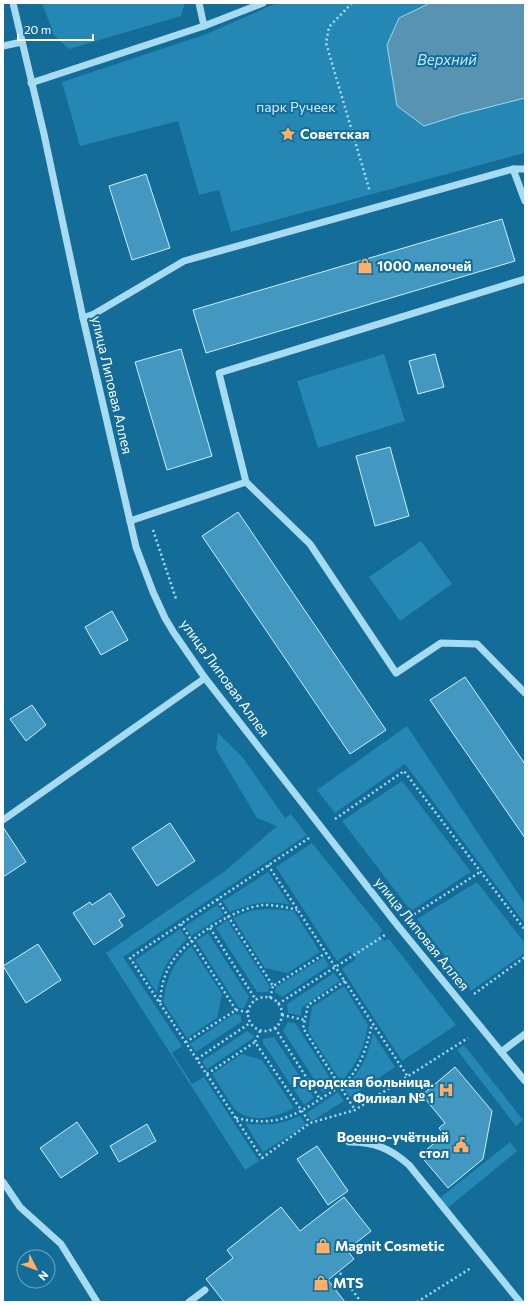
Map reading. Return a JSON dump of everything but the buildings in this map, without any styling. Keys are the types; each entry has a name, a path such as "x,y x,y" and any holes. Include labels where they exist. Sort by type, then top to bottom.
{"street":[{"name":"улица Липовая Аллея","path":"13,3 136,547 159,605 174,633 205,678 398,926 525,1081"},
{"path":"199,3 204,26"},
{"path":"31,83 204,26 262,3"},
{"path":"3,46 22,42"},
{"path":"513,169 525,201"},
{"path":"83,318 94,314 184,261 513,169 525,169"},
{"path":"525,279 219,372 246,482 310,544 396,673 441,642 477,644 525,693"},
{"path":"130,520 246,482"},
{"path":"3,820 205,678"},
{"path":"501,1052 525,1034"},
{"path":"349,1142 364,1142 398,1155 409,1166 520,1302"},
{"path":"3,1182 20,1207 61,1244 97,1302"},
{"path":"189,1302 205,1290"}],"path":[{"path":"352,3 329,27 326,43 375,208"},
{"path":"148,515 177,601"},
{"path":"333,820 404,771 525,930"},
{"path":"322,829 130,958 262,1158 310,1123 355,1110 474,1034"},
{"path":"268,865 408,1077"},
{"path":"410,917 480,872"},
{"path":"217,899 273,986"},
{"path":"160,1002 162,983 169,966 179,952 191,941 228,916 244,909 263,905 280,906 298,910"},
{"path":"405,911 414,923"},
{"path":"181,924 236,1010"},
{"path":"210,928 256,1000"},
{"path":"278,1004 390,931"},
{"path":"270,998 273,986 326,953"},
{"path":"472,996 525,957"},
{"path":"344,981 308,1006 303,1028 355,1110"},
{"path":"270,998 281,1008 282,1015 275,1028 267,1031 260,1031 250,1023 248,1017 249,1008 256,1000 270,998"},
{"path":"186,1042 236,1010 248,1012"},
{"path":"282,1015 305,1020"},
{"path":"197,1059 250,1023"},
{"path":"235,1118 251,1121 285,1119 301,1111 340,1086 353,1074 362,1058 372,1024"},
{"path":"275,1028 320,1099"},
{"path":"207,1074 255,1042 260,1031"},
{"path":"255,1042 310,1123"},
{"path":"417,1302 485,1259"},
{"path":"340,1273 361,1302"}],"green space":[{"path":"42,3 185,3 181,16 69,49 54,35"},
{"name":"парк Ручеек","path":"277,3 525,3 525,153 231,232 219,190 199,195 178,121 80,146 62,82 204,35"},
{"path":"384,354 405,421 318,448 297,381"},
{"path":"421,541 452,584 400,621 369,577"},
{"path":"407,726 525,904 525,924 405,764 335,813 317,790"},
{"path":"218,733 243,758 285,818 291,814 307,835 123,957 182,1046 172,1053 192,1084 204,1077 259,1161 245,1170 106,953 225,871 277,826 257,818 216,749"},
{"path":"402,781 471,872 411,911 342,821"},
{"path":"312,843 383,931 379,934 384,941 389,939 456,1025 402,1061 342,969 356,959 350,952 337,961 276,867"},
{"path":"268,872 290,905 281,903 259,903 245,906 230,912 223,901"},
{"path":"477,882 525,943 525,953 471,991 417,919"},
{"path":"217,905 224,915 191,936 185,926"},
{"path":"267,909 294,911 320,952 287,973 265,968 233,918 250,911"},
{"path":"227,920 270,987 268,992 257,992 216,928"},
{"path":"180,929 187,939 167,963 161,977 157,993 135,960"},
{"path":"208,933 249,997 244,1008 239,1008 196,941"},
{"path":"191,946 222,994 217,1018 187,1038 163,1002 169,978 175,965"},
{"path":"324,957 329,966 282,997 275,992 276,987"},
{"path":"334,973 340,981 302,1007 301,1016 288,1013 287,1004"},
{"path":"344,986 368,1025 359,1056 341,1082 308,1031 312,1007"},
{"path":"234,1014 241,1015 241,1022 196,1052 190,1044"},
{"path":"288,1022 295,1023 335,1086 323,1093 283,1031"},
{"path":"247,1031 254,1036 252,1039 207,1069 202,1061"},
{"path":"373,1033 395,1067 350,1097 344,1088 360,1069"},
{"path":"274,1037 314,1098 304,1105 263,1043 263,1039"},
{"path":"464,1045 523,1120 516,1126 457,1050"},
{"path":"242,1054 262,1060 294,1108 267,1118 252,1118 245,1116 236,1110 212,1074"},
{"path":"338,1092 344,1101 312,1121 307,1113"},
{"path":"300,1116 306,1125 263,1152 245,1123 267,1125"},
{"path":"510,1142 517,1151 444,1211 436,1201"}],"water":[{"name":"Верхний","path":"430,3 525,3 525,98 462,114 424,126 397,106 387,45 399,18"}],"place":[{"name":"Советская","path":"288,134"},
{"name":"1000 мелочей","path":"365,266"},
{"name":"Городская больница. Филиал № 1","path":"446,1090"},
{"name":"Военно-учётный стол","path":"461,1145"},
{"name":"Magnit Cosmetic","path":"323,1246"},
{"name":"MTS","path":"321,1283"}]}
